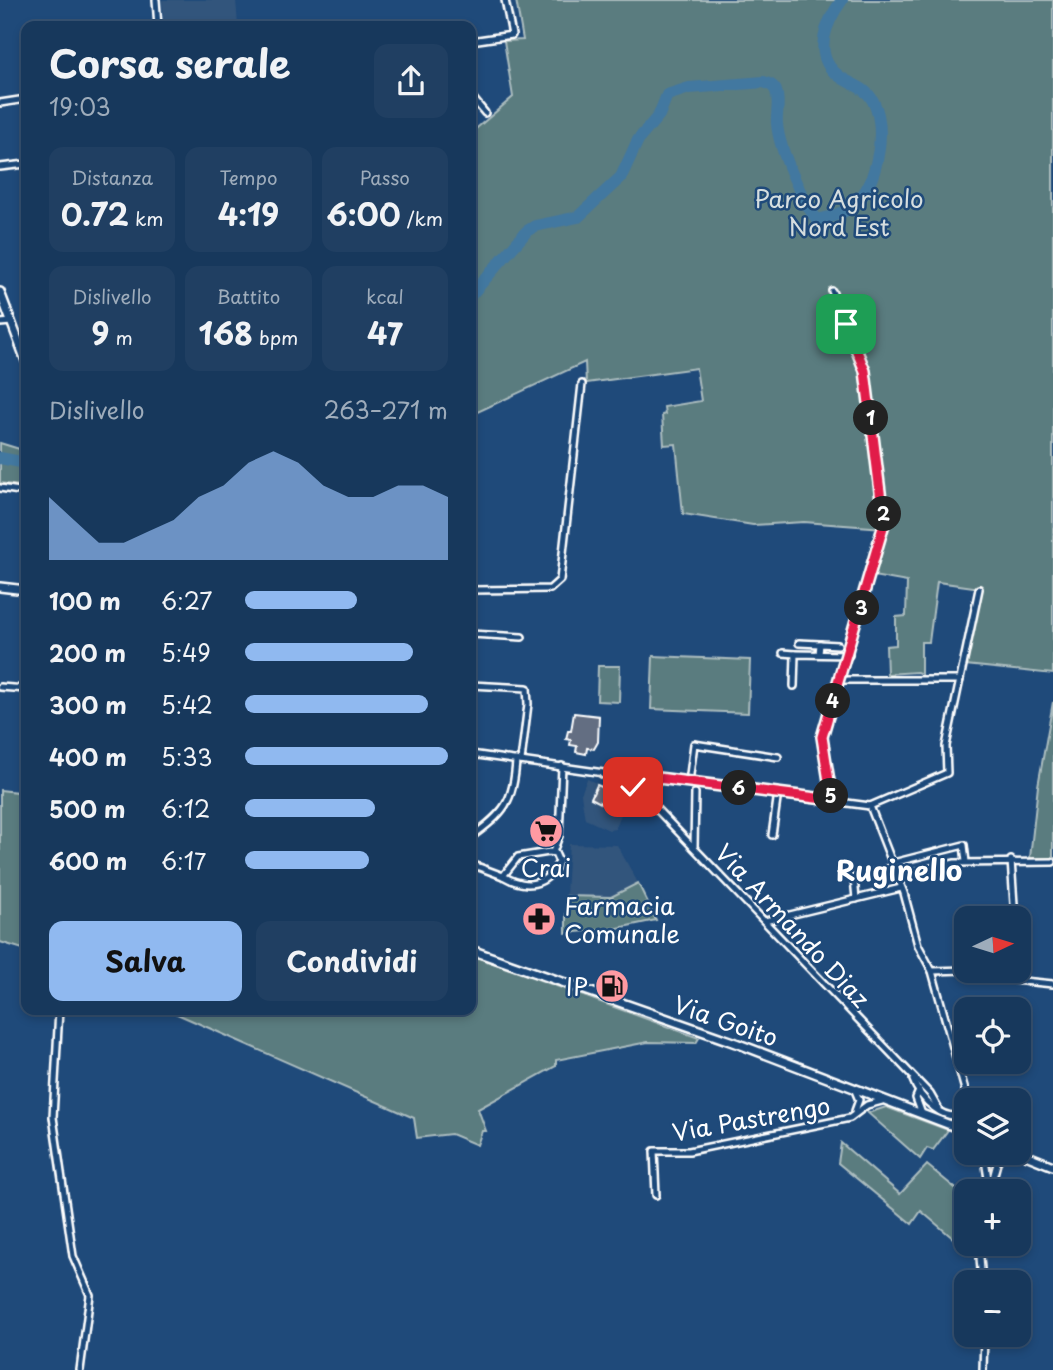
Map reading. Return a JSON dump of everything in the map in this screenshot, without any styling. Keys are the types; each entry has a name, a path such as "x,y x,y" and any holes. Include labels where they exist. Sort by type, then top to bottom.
{"street":[{"path":"156,0 158,21"},
{"path":"476,40 512,35 505,0"},
{"path":"0,103 21,100"},
{"path":"476,102 485,113"},
{"path":"0,167 21,165"},
{"path":"832,290 865,371 875,468 884,508 884,530 821,747 832,800"},
{"path":"0,292 21,346"},
{"path":"0,323 12,321"},
{"path":"476,590 550,589 560,580 582,384"},
{"path":"0,488 21,491"},
{"path":"0,587 21,589"},
{"path":"634,780 627,787 624,779 689,782 870,806 945,776 946,746 979,589"},
{"path":"476,634 522,637"},
{"path":"799,643 838,645"},
{"path":"820,644 820,654"},
{"path":"783,653 849,655"},
{"path":"794,686 795,654"},
{"path":"840,680 960,680"},
{"path":"476,685 527,688 528,704 513,792 505,809 476,833"},
{"path":"0,687 21,689"},
{"path":"689,782 694,744 778,757"},
{"name":"Via Armando Diaz","path":"476,755 596,771 634,780 647,799 924,1088 938,1108"},
{"path":"553,852 559,836 562,766"},
{"name":"Via Armando Diaz","path":"596,771 647,799"},
{"path":"694,847 695,793"},
{"path":"772,835 778,793"},
{"path":"870,806 897,876 918,944 932,971 964,1088"},
{"path":"856,899 854,878 964,845 966,862"},
{"path":"476,866 521,885 541,881 558,864 558,856 553,852 518,857 503,876"},
{"path":"1011,860 1014,906"},
{"path":"897,876 966,862 1053,862"},
{"path":"765,922 901,888"},
{"name":"Via Goito","path":"476,952 853,1086 954,1126"},
{"path":"932,971 954,970"},
{"path":"1031,982 1053,984"},
{"path":"59,1015 53,1117 71,1243 90,1295 80,1370"},
{"name":"Via Armando Diaz","path":"912,1077 922,1114"},
{"name":"Via Pastrengo","path":"853,1086 859,1100 854,1114"},
{"path":"901,1105 924,1088"},
{"path":"917,1095 954,1116"},
{"name":"Via Pastrengo","path":"656,1195 654,1151 689,1151 854,1114 876,1101 887,1100"},
{"path":"932,1118 938,1108"},
{"path":"1031,1157 1053,1166"},
{"path":"986,1165 989,1192 997,1165"},
{"path":"983,1370 984,1347"}],"shaded area":[{"path":"162,0 236,0 238,21 164,21"},
{"path":"587,779 614,791 607,806 614,809 620,796 627,800 615,829 609,830 585,819 581,794"},
{"path":"569,844 617,845 638,883 611,897 566,896"}],"green space":[{"name":"Parco Agricolo Nord Est","path":"516,0 1053,0 1053,674 966,665 981,588 937,582 929,642 921,642 921,674 887,674 886,646 896,645 896,617 906,616 907,582 873,576 884,528 804,522 753,525 683,514 676,444 664,445 662,415 665,414 664,407 701,401 696,368 586,383 585,362 476,413 476,129 513,97 504,41 523,40"},
{"path":"0,443 21,449 21,486 0,483"},
{"path":"653,656 750,660 748,713 651,709"},
{"path":"598,666 620,666 619,702 597,701"},
{"path":"1053,702 1053,859 1030,858 1038,786"},
{"path":"0,790 21,792 21,948 0,942"},
{"path":"638,883 656,920 618,928 566,933 566,896 611,897"},
{"path":"476,957 699,1038 696,1043 648,1042 556,1060 556,1066 478,1109 486,1131 482,1131 477,1145 451,1134 417,1138 414,1118 179,1015 476,1015"},
{"path":"886,1107 948,1130 933,1150 927,1148 920,1159 868,1113"},
{"path":"841,1143 900,1194 927,1165 954,1187 954,1239 921,1211 912,1224 838,1163"}],"building":[{"path":"574,713 599,716 598,742 594,749 587,748 586,754 576,752 577,746 570,745 571,740 566,739 568,731 571,731"},
{"path":"597,785 604,788 605,786 620,796 614,810 591,798"}],"waterway":[{"path":"476,289 527,231 535,226 578,217 621,177 638,140 659,115 667,95 689,88 764,82 773,86 777,95 777,124 782,147 811,211 817,220 846,211 860,199 872,178 880,138 877,112 870,96 839,76 825,59 823,49 827,28 842,0"},
{"path":"0,458 21,462"}],"place":[{"name":"Crai","path":"546,831"},
{"name":"Farmacia Comunale","path":"539,919"},
{"name":"IP","path":"612,986"}],"district":[{"name":"Ruginello","path":"899,869"}],"route":[{"path":"633,787 635,781 642,778 658,778 832,800 821,747 822,737 849,655 884,530 884,508 875,468 865,371 846,324"}]}
